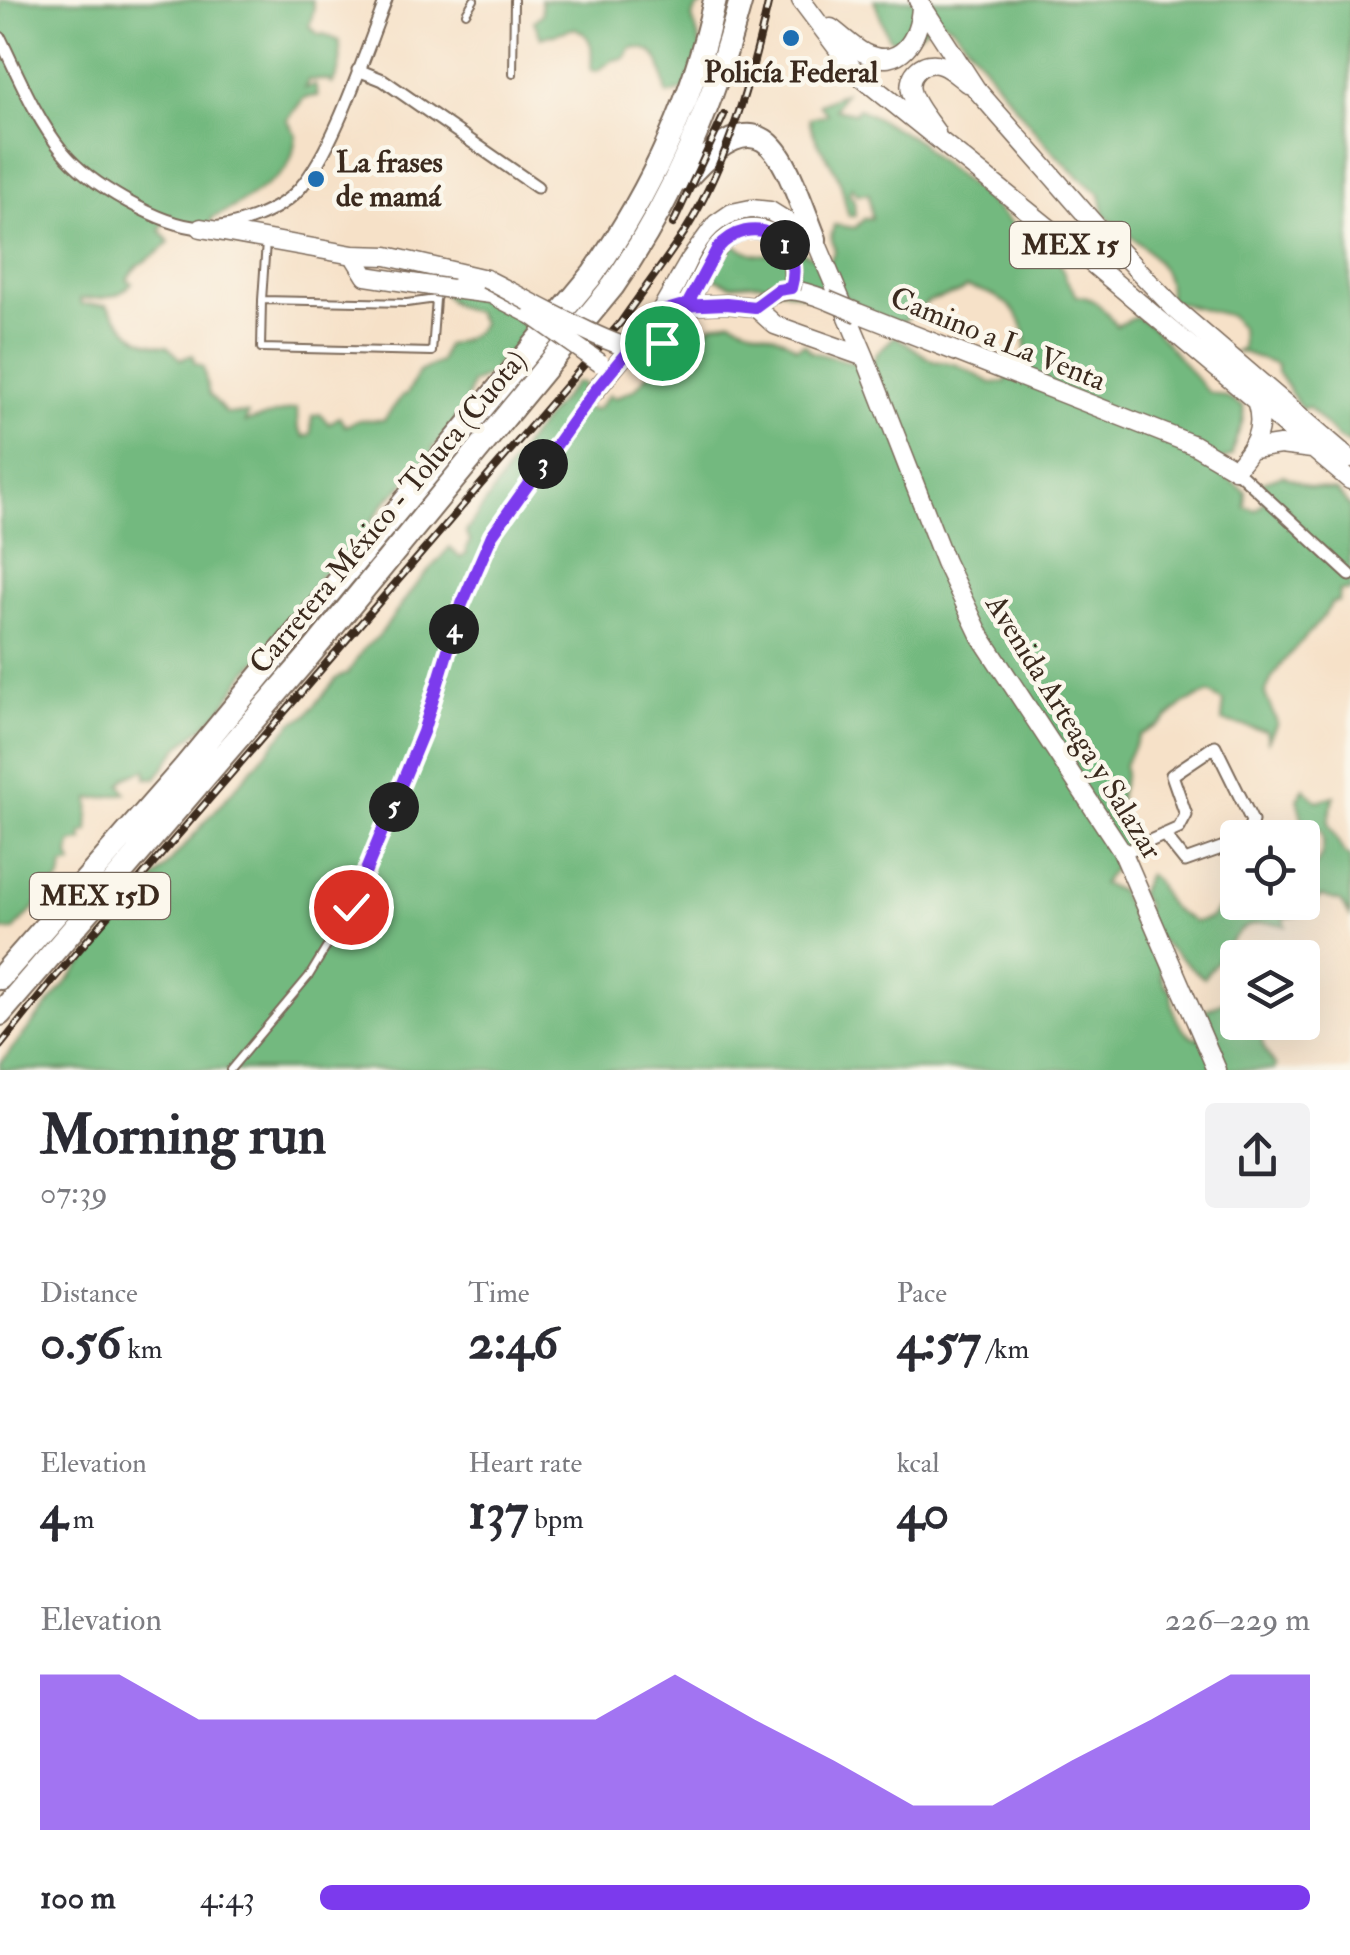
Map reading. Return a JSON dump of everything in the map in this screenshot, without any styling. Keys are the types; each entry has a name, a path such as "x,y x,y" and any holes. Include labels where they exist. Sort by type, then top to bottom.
{"highway":[{"name":"Carretera México - Toluca (Cuota)","path":"0,978 197,753 593,274 619,236 669,138 701,55 715,0"},
{"name":"MEX 15D","path":"726,53 732,0"},
{"name":"Carretera México - Toluca (Cuota)","path":"0,1014 296,672 573,336 642,246 704,121 741,0"},
{"path":"666,201 719,144 734,137 759,138 773,147 783,161 815,239"}],"street":[{"path":"201,228 252,218 298,190 328,142 386,0"},
{"path":"806,6 861,51 883,57 898,54 910,44 918,31 920,4"},
{"name":"MEX 15","path":"920,4 976,89 1104,235 1175,310 1350,459"},
{"name":"MEX 15","path":"806,6 856,72 1350,480"},
{"path":"0,38 44,125 75,164 95,182 135,206 201,228 353,255 366,276 490,294 532,314 607,368"},
{"path":"946,146 912,96 911,79 918,69 933,63 944,66 976,89"},
{"path":"358,70 383,80 537,186"},
{"path":"594,392 607,368 660,312 716,224 742,210 770,211 815,239"},
{"path":"442,286 486,279 614,343 641,351 656,347 672,333 717,249 735,234 750,230 765,232 784,244 794,265 791,288 778,290 755,307"},
{"name":"Avenida Arteaga y Salazar","path":"815,239 944,562 981,637 1124,854 1217,1070"},
{"path":"690,260 726,304"},
{"name":"Camino a La Venta","path":"791,288 1194,445 1236,469 1350,575"},
{"path":"660,312 680,306 755,307 774,325 865,357"},
{"path":"1236,469 1253,449 1260,426 1257,404"},
{"path":"1253,449 1280,444 1314,450"},
{"path":"1124,854 1179,828 1186,815 1172,775 1215,746 1252,820"},
{"path":"1165,836 1185,861 1220,848"}],"lane":[{"path":"466,13 474,0"},
{"path":"513,74 514,0"},
{"path":"266,240 260,348 432,352 442,286"},
{"path":"262,300 407,304 442,286"},
{"path":"230,1070 309,976 344,922 423,732 479,560 492,535 594,392"}],"green space":[{"path":"0,0 312,0 314,10 309,26 319,35 339,41 340,63 332,84 328,80 308,80 305,88 315,85 318,96 304,98 287,120 296,135 283,172 253,195 213,217 209,225 164,221 160,230 169,242 136,268 127,280 132,283 127,288 108,297 80,299 81,304 107,305 139,338 167,346 181,359 193,355 194,363 203,367 209,394 226,413 248,414 245,422 297,408 298,428 304,437 311,434 312,416 320,414 329,424 339,417 345,426 359,420 384,420 407,394 419,372 440,362 446,345 467,337 482,323 475,312 450,302 441,288 487,292 535,330 518,352 503,354 496,372 472,383 459,419 433,447 433,457 386,501 340,562 321,575 279,640 247,671 219,713 179,747 156,778 146,778 146,769 124,781 121,785 126,793 90,798 88,831 82,833 83,841 71,843 72,864 63,866 61,879 14,930 0,931"},
{"path":"541,0 712,0 697,8 692,17 702,50 684,90 667,95 659,61 649,51 631,48 625,58 613,60 597,71 591,70 589,40 575,28 541,38 534,21 542,14"},
{"path":"874,0 1350,0 1350,444 1338,438 1308,407 1302,409 1277,372 1277,365 1234,352 1242,348 1241,328 1231,316 1168,300 1169,287 1158,263 1105,216 1100,194 1039,136 952,26 938,18 903,46 888,37"},
{"path":"844,93 835,109 855,113 858,108 920,142 1014,226 1031,229 1056,253 1077,296 1095,302 1116,326 1137,317 1153,328 1208,392 1243,407 1232,455 1215,469 1246,492 1245,507 1256,510 1264,502 1260,483 1283,475 1310,487 1337,491 1350,508 1350,591 1340,591 1339,601 1332,603 1271,681 1265,694 1277,723 1268,741 1266,731 1222,721 1224,702 1209,693 1185,703 1161,724 1140,735 1124,765 1119,801 1134,837 1124,847 1110,851 1121,859 1102,884 1120,891 1136,925 1147,906 1139,894 1148,874 1170,905 1195,922 1210,918 1220,907 1220,920 1284,920 1286,926 1254,924 1231,940 1220,940 1220,956 1204,978 1162,942 1149,940 1162,956 1162,980 1171,990 1174,1013 1185,1031 1199,1039 1201,1012 1220,1003 1220,1040 1262,1040 1276,1066 1274,1070 0,1070 0,1064 107,934 292,723 306,716 337,678 348,673 364,648 379,636 415,586 450,547 460,558 467,554 470,541 466,532 529,438 575,383 583,383 587,410 597,409 609,395 615,398 635,389 650,372 668,366 713,324 732,320 781,338 796,348 805,344 811,352 858,364 875,359 895,336 933,361 955,364 992,383 1006,382 1007,369 1026,353 1026,339 1012,308 993,295 967,287 929,301 897,327 833,290 812,298 759,283 730,285 712,277 716,263 732,243 763,255 794,248 828,264 835,251 831,237 834,225 855,228 864,219 872,218 869,194 857,194 852,187 849,193 855,216 849,216 840,182 811,127 809,118 827,114 819,104"},
{"path":"1304,788 1317,801 1334,796 1328,823 1350,857 1350,916 1340,901 1321,896 1320,820 1302,820 1297,799"}],"railway":[{"path":"0,1046 621,322 684,233 713,178 746,90 769,0"},
{"path":"673,224 724,115"}],"place":[{"name":"Policía Federal","path":"791,38"},
{"name":"La frases de mamá","path":"316,179"}],"route":[{"path":"351,907 423,732 462,604 492,535 594,392 660,312 680,306 697,306 710,306 726,304 755,307 778,290 791,288 794,265 789,250 772,234 758,230 742,231 728,238 717,249 672,333 662,343"}]}
